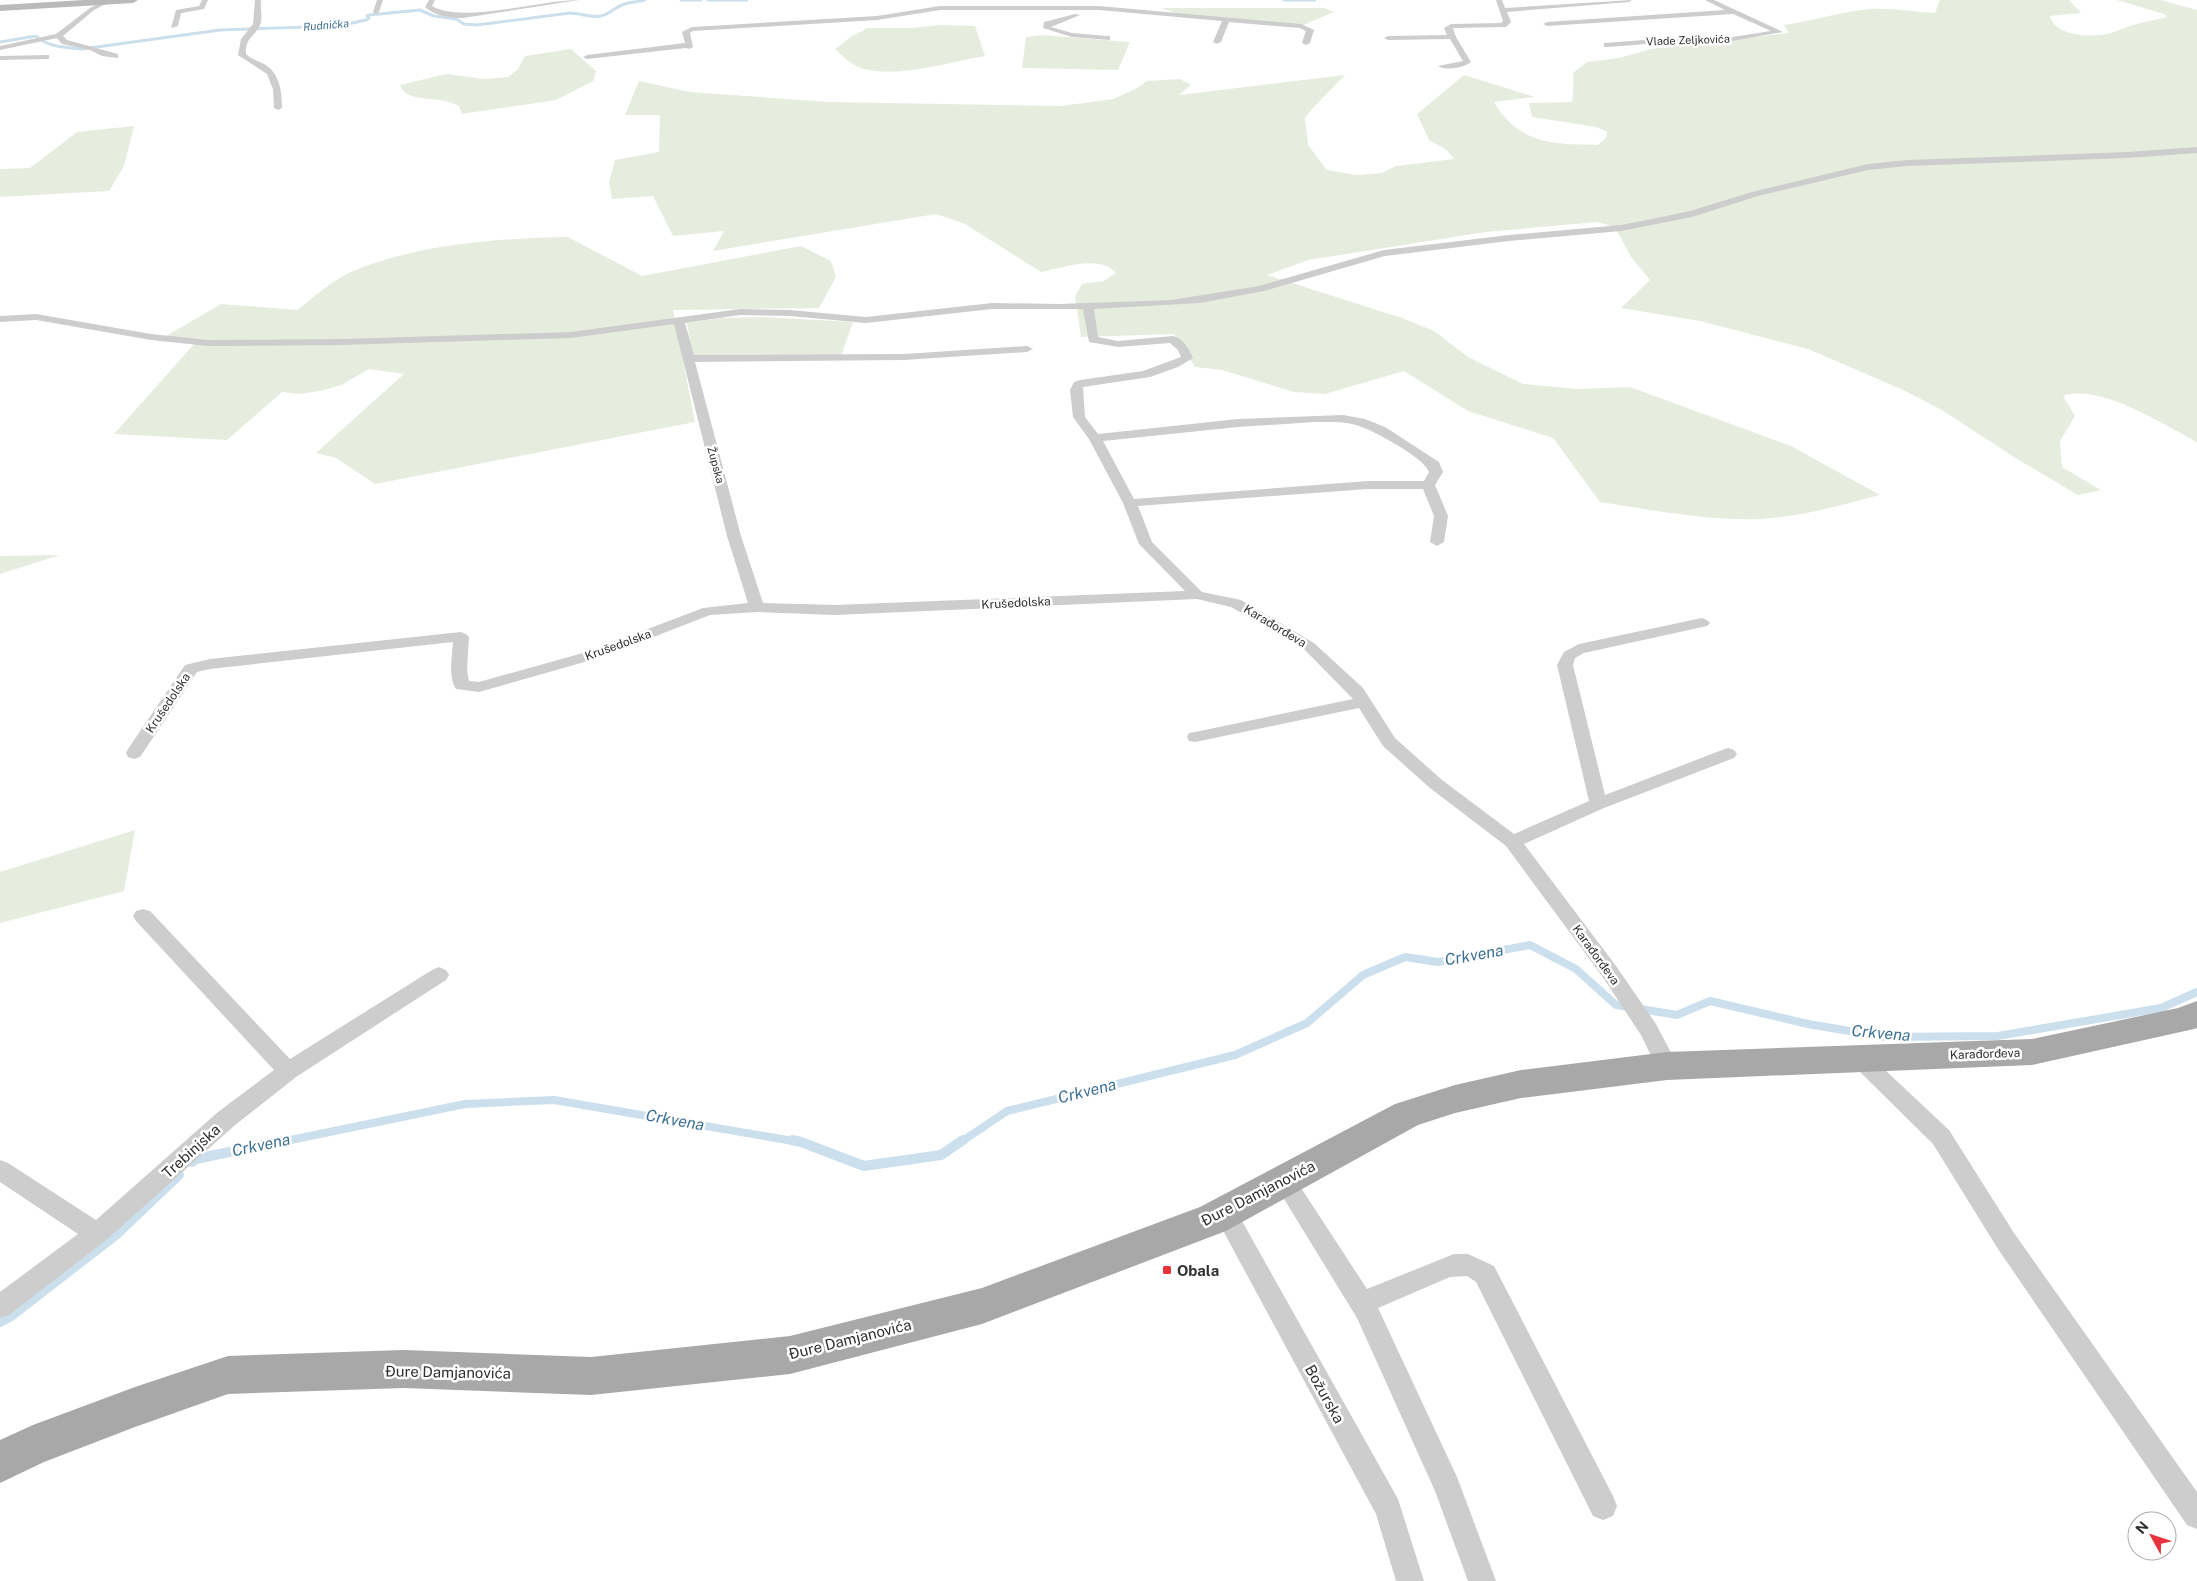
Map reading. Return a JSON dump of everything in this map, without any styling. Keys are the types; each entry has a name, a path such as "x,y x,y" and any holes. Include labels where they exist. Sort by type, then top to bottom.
{"main road":[{"name":"Karađorđeva","path":"1667,1066 2032,1052 2183,1020 2197,1014"},
{"name":"Đure Damjanovića","path":"0,1462 33,1446 135,1407 228,1375 404,1369 591,1376 790,1355 982,1306 1213,1219 1407,1114 1455,1099 1521,1084 1667,1066"}],"street":[{"path":"0,8 133,0"},
{"path":"174,26 178,11 202,8 205,0"},
{"path":"258,0 257,24 245,37 242,55 263,67 276,84 279,95 278,108"},
{"path":"376,12 380,0"},
{"path":"432,0 429,8 454,16 506,11 576,0"},
{"path":"1107,38 1072,35 1047,28 1046,24 1099,8 1117,0"},
{"path":"1442,66 1460,65 1467,62 1452,37 1448,28 1450,26 1504,25 1507,22 1499,0"},
{"path":"1504,10 1535,10 1629,0"},
{"name":"Vlade Zeljkovića","path":"1607,45 1685,39 1726,40 1779,32 1708,0"},
{"path":"0,48 58,36 73,26 92,8 108,1"},
{"path":"587,57 689,46 686,32 699,28 747,27 877,18 940,8 1099,8 1226,20 1308,28 1310,30 1306,43"},
{"name":"Vlade Zeljkovića","path":"1548,24 1734,12"},
{"path":"1217,42 1226,20"},
{"path":"58,36 65,42 115,56"},
{"path":"1388,38 1452,37"},
{"path":"0,57 12,46"},
{"path":"0,57 46,57"},
{"path":"0,319 36,317 151,337 208,343 342,342 572,335 740,312 790,313 866,320 992,306 1088,306 1200,300 1260,289 1384,253 1628,226 1692,214 1755,194 1868,167 2197,150"},
{"path":"1088,306 1093,340 1118,344 1173,339 1183,349 1187,358 1171,366 1146,374 1088,381 1078,385 1076,390 1079,417 1095,438 1130,503 1146,544 1197,595"},
{"name":"Župska","path":"680,321 734,536 757,607"},
{"path":"688,359 904,357 1027,349"},
{"path":"1095,438 1260,421 1322,418 1349,419 1375,427 1434,465 1436,472 1428,485"},
{"path":"1130,503 1368,485 1428,485"},
{"path":"1428,485 1441,516 1437,542"},
{"name":"Krušedolska","path":"134,753 192,668 461,637 459,670 462,686 480,687 596,654 708,611 757,607 835,610 1197,595"},
{"name":"Karađorđeva","path":"1197,595 1236,603 1309,646 1357,692 1389,742 1436,784 1512,842 1609,971 1649,1030 1667,1066"},
{"path":"1598,804 1565,665 1567,658 1579,648 1702,623"},
{"path":"1195,736 1364,702"},
{"path":"1512,842 1598,804 1728,754"},
{"path":"143,916 288,1071"},
{"name":"Trebinjska","path":"0,1307 97,1234 226,1119 288,1071 439,974"},
{"path":"1861,1060 1941,1137 2006,1241 2197,1515"},
{"path":"0,1170 97,1234"},
{"path":"1284,1181 1362,1303 1447,1487 1482,1581"},
{"name":"Božurska","path":"1225,1212 1388,1509 1410,1581"},
{"path":"1362,1303 1448,1266 1464,1262 1485,1274 1603,1506"}],"shaded area":[{"path":"1940,0 2069,0 2081,13 2050,16 2053,23 2067,32 2086,35 2104,35 2167,17 2164,14 2117,0 2161,0 2197,10 2197,442 2113,400 2095,395 2078,394 2063,396 2075,416 2060,441 2062,467 2101,490 2078,495 2017,459 1942,410 1901,389 1808,349 1700,321 1621,308 1650,280 1631,257 1615,227 1597,222 1486,232 1308,260 1267,275 1402,318 1434,331 1468,357 1523,384 1577,389 1630,387 1791,446 1880,495 1806,513 1760,519 1700,517 1600,502 1553,438 1468,411 1404,371 1325,394 1294,392 1222,370 1195,367 1174,334 1081,337 1075,296 1082,284 1104,281 1116,273 1109,267 1100,264 1080,264 1041,272 965,224 936,214 713,251 724,231 673,236 653,196 612,199 609,182 615,160 659,152 660,115 625,115 639,81 690,92 829,102 1061,106 1113,99 1134,90 1147,81 1180,79 1191,85 1179,95 1345,75 1305,118 1308,145 1327,170 1356,175 1382,173 1396,166 1454,159 1447,150 1429,140 1417,114 1464,75 1535,97 1494,102 1515,127 1526,134 1552,142 1598,145 1606,138 1607,132 1596,127 1532,117 1529,103 1572,102 1573,73 1587,62 1619,58 1651,49 1789,33 1784,25 1861,10 1888,9 1935,13"},
{"path":"1161,8 1324,8 1334,12 1301,26 1185,16"},
{"path":"940,25 975,26 985,56 919,69 885,72 856,66 835,49 866,28 911,28"},
{"path":"1042,35 1130,42 1118,70 1022,68 1026,37"},
{"path":"571,49 596,71 593,81 556,100 462,114 457,105 442,100 411,96 400,85 446,74 485,79 508,77 518,69 525,56"},
{"path":"134,126 124,166 109,191 0,197 0,169 30,168 77,132"},
{"path":"568,237 642,276 801,246 831,261 836,277 819,308 673,310 695,422 375,484 336,458 316,453 404,374 369,369 341,385 320,391 299,394 282,392 227,440 114,434 195,343 166,336 221,304 297,310 343,276 367,265 394,257 453,245 513,239"},
{"path":"764,317 853,322 841,356 693,358 687,323 723,318"},
{"path":"60,555 0,574 0,556"},
{"path":"135,830 124,891 0,923 0,872"}],"waterway":[{"name":"Rudnička","path":"0,42 36,36 51,45 82,49 220,30 338,26 366,20 369,18 367,16 369,15 420,10 434,16 456,19 464,24 477,25 570,13 601,16 624,4 645,0"},
{"name":"Rudnička","path":"681,0 701,0"},
{"name":"Rudnička","path":"708,0 747,0"},
{"name":"Rudnička","path":"1284,0 1315,0"},
{"name":"Crkvena","path":"961,1142 1007,1111 1235,1055 1307,1023 1363,975 1405,957 1438,962 1530,945 1576,969 1616,1005 1677,1015 1710,1001 1808,1024 1885,1037 1998,1036 2161,1008 2197,992"},
{"name":"Crkvena","path":"281,1142 465,1104 554,1100 799,1142"},
{"name":"Crkvena","path":"192,1162 196,1159 287,1140"},
{"name":"Crkvena","path":"792,1140 864,1166 941,1155 963,1140"},
{"name":"Crkvena","path":"0,1322 11,1316 117,1234 179,1175"}],"place":[{"name":"Obala","path":"1167,1270"}]}
